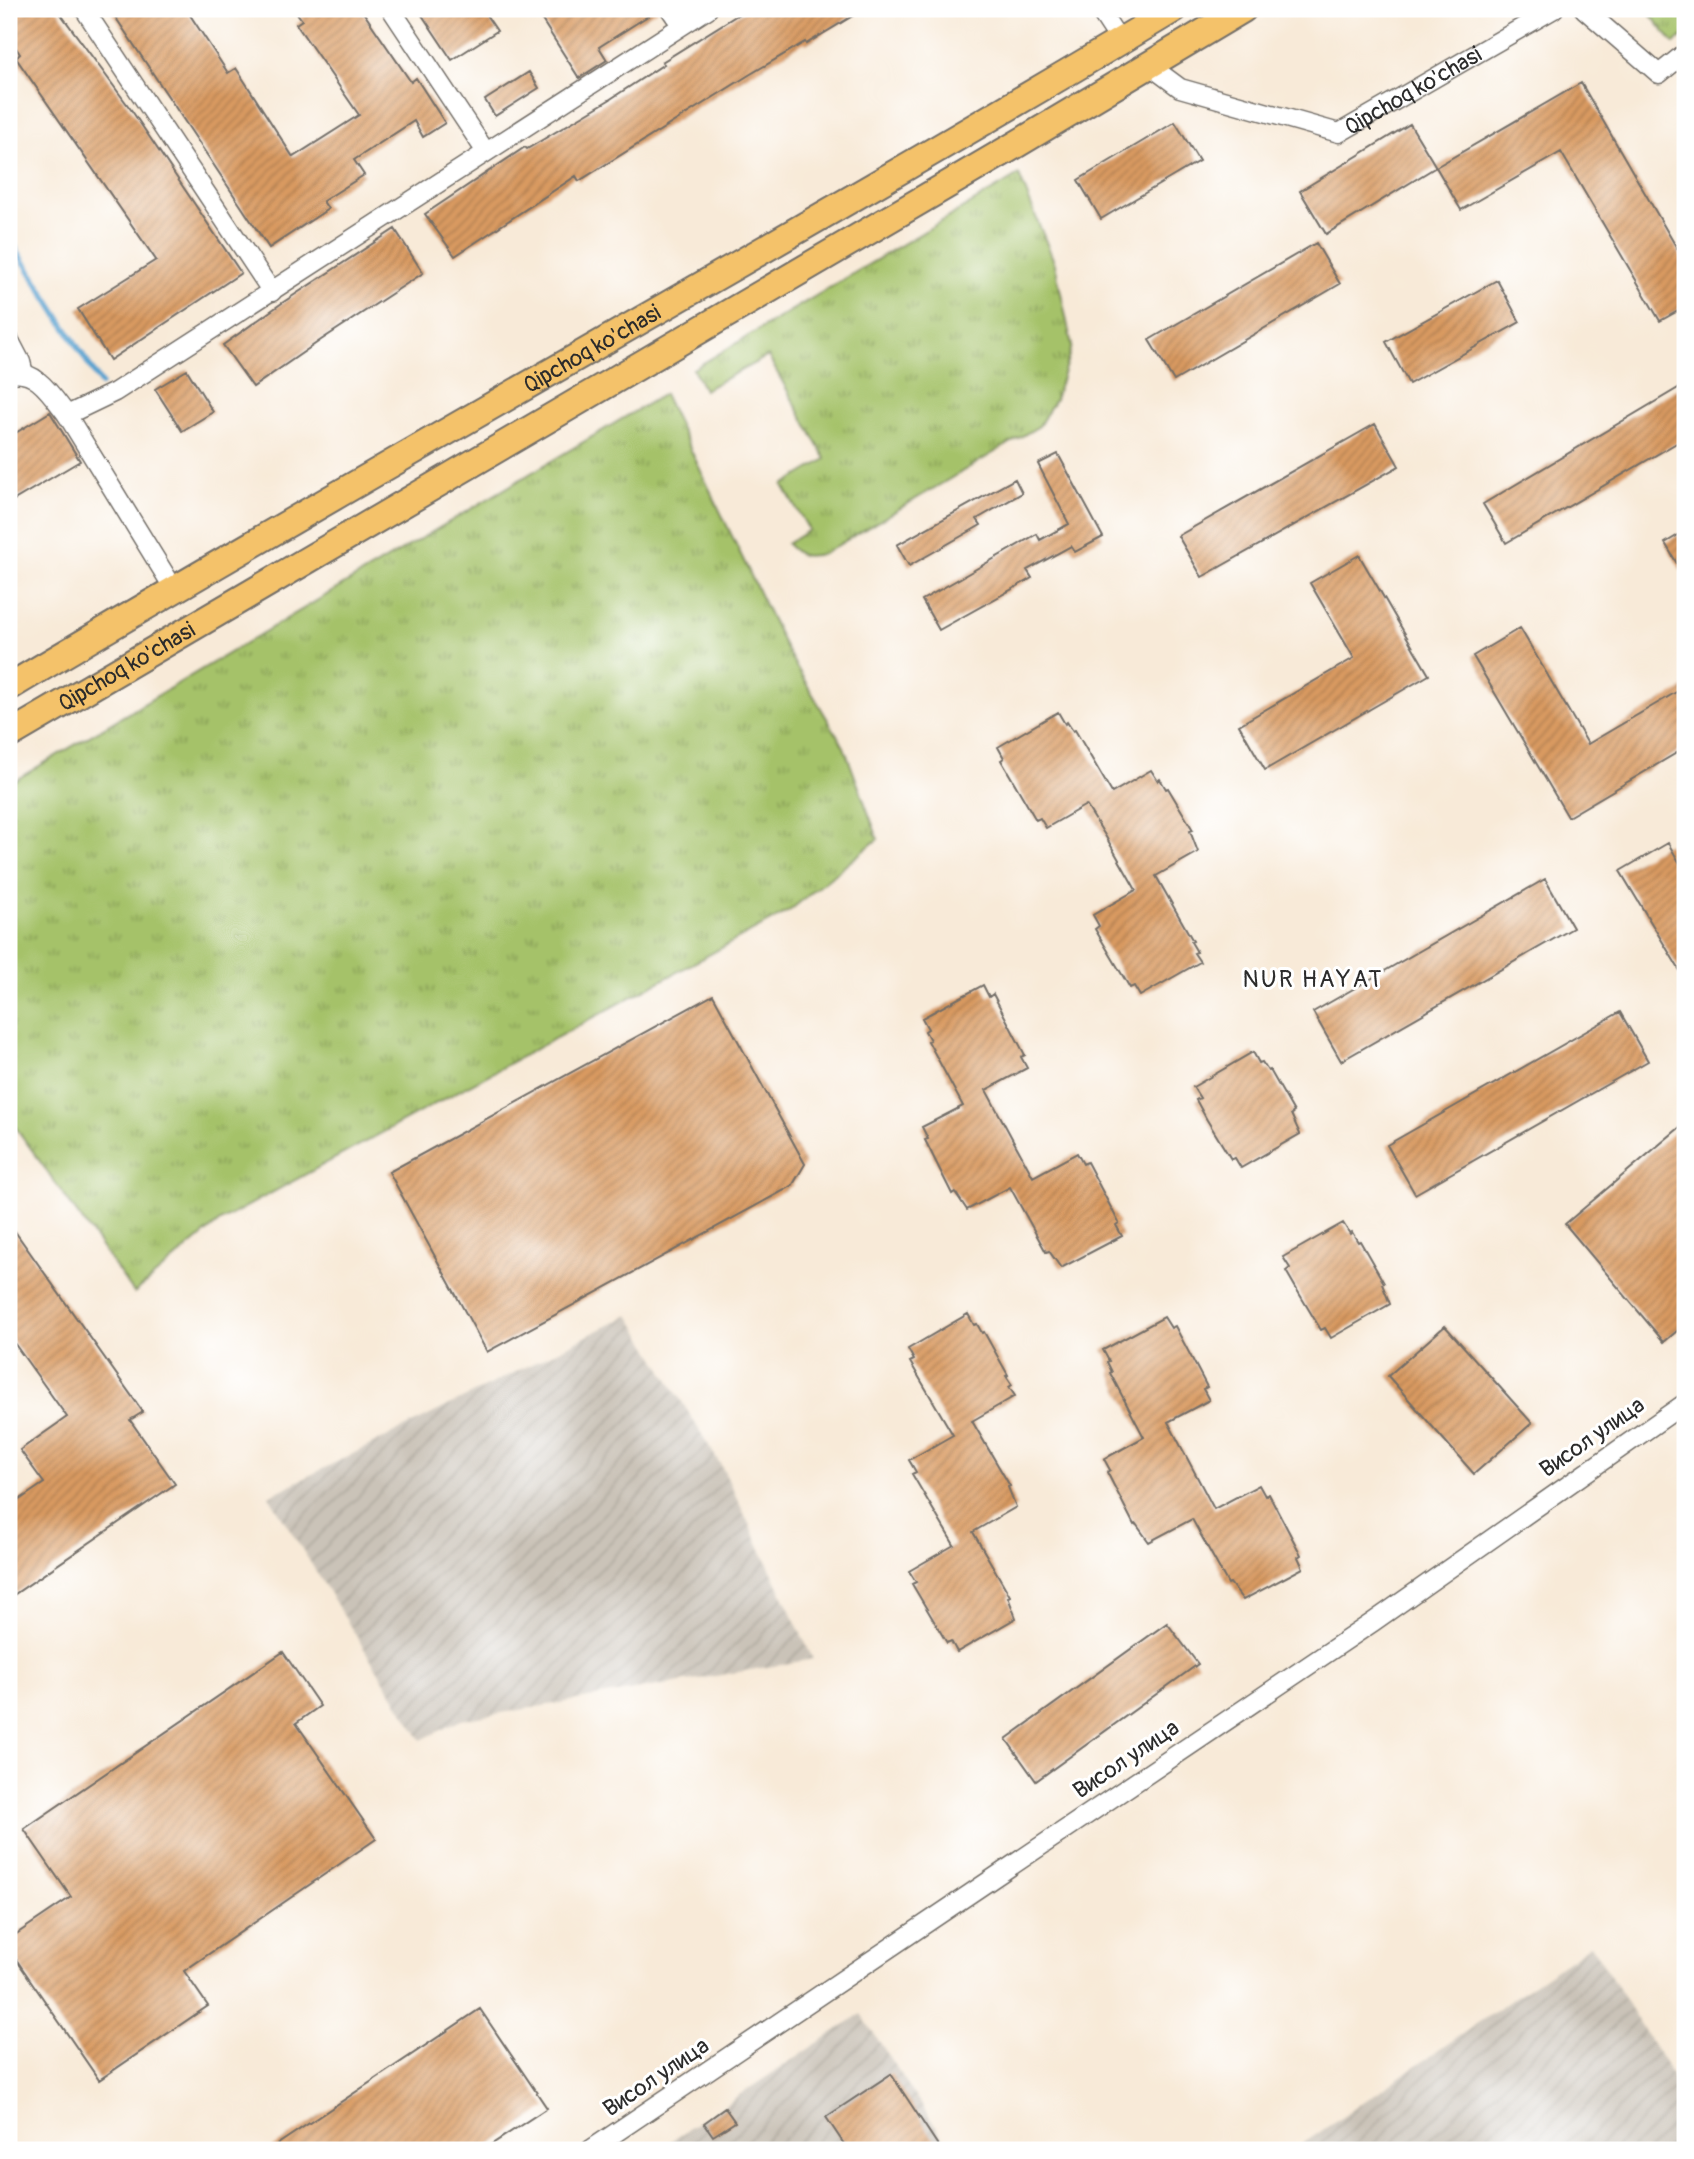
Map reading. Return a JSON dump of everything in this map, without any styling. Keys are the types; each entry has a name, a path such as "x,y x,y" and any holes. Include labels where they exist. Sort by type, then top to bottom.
{"main road":[{"name":"Qipchoq ko'chasi","path":"9,687 236,552 1000,113 1174,9"},
{"name":"Qipchoq ko'chasi","path":"9,735 1244,9"},
{"path":"1000,113 1015,122 1017,144"},
{"path":"236,552 231,565 233,578 244,585 260,588"}],"street":[{"path":"84,9 272,292"},
{"path":"391,9 486,152"},
{"path":"670,9 681,25"},
{"path":"66,415 107,396 272,292 708,9"},
{"path":"1099,9 1121,41"},
{"name":"Qipchoq ko'chasi","path":"1149,65 1180,89 1339,133 1554,9"},
{"path":"1584,9 1659,74 1685,53"},
{"path":"9,340 21,362 17,374 39,381 66,415 174,589"},
{"name":"Висол улица","path":"590,2150 1373,1622 1685,1403"}],"shaded area":[{"path":"629,1315 723,1469 813,1659 461,1720 421,1740 269,1496"},
{"path":"1591,1945 1685,2097 1685,2150 1294,2150"},
{"path":"861,2014 951,2150 657,2150"}],"green space":[{"path":"1646,9 1685,9 1685,34 1674,44"},
{"path":"1019,175 1055,264 1072,346 1055,399 1039,426 823,554 807,556 796,552 787,544 809,530 783,485 826,459 768,356 704,390 693,369"},
{"path":"664,394 787,651 844,747 878,839 789,911 220,1221 134,1293 9,1118 9,784"}],"building":[{"path":"9,9 57,9 132,111 241,273 110,360 78,309 156,260 16,58 20,54 9,37"},
{"path":"110,9 186,9 228,73 236,68 293,157 359,115 296,24 302,20 294,9 361,9 411,82 416,78 445,123 423,137 414,121 354,160 364,175 323,201 328,209 269,248"},
{"path":"418,9 482,9 497,31 452,60"},
{"path":"535,9 659,9 599,47 607,60 579,78"},
{"path":"747,9 864,9 749,75 579,181 576,176 455,256 425,214 525,147 527,149 609,100 664,64 662,62"},
{"path":"529,72 539,88 495,116 485,100"},
{"path":"1581,83 1685,262 1685,307 1660,321 1561,152 1461,210 1436,167"},
{"path":"1175,122 1199,161 1101,219 1078,180"},
{"path":"1410,124 1436,167 1326,234 1300,191"},
{"path":"395,229 423,273 253,387 223,345"},
{"path":"1316,243 1340,284 1174,381 1149,340"},
{"path":"1497,280 1520,322 1409,384 1386,342"},
{"path":"187,370 213,412 182,431 155,389"},
{"path":"1685,384 1685,438 1506,543 1483,504"},
{"path":"50,412 80,461 9,503 9,437"},
{"path":"1375,424 1399,466 1202,577 1178,536"},
{"path":"1058,454 1103,537 1075,552 1071,546 1027,570 1032,578 939,630 922,600 1037,534 1040,540 1069,524 1038,464"},
{"path":"1015,479 1022,493 977,519 981,525 909,566 897,545"},
{"path":"1685,531 1685,577 1665,543"},
{"path":"1359,555 1429,675 1265,770 1239,725 1354,658 1310,583"},
{"path":"1520,628 1588,744 1685,687 1685,748 1568,817 1473,656"},
{"path":"1058,712 1065,724 1067,722 1073,731 1075,730 1112,793 1151,770 1158,781 1160,779 1166,789 1168,788 1193,830 1190,831 1198,852 1156,876 1193,941 1191,942 1197,952 1194,953 1200,962 1140,996 1134,986 1130,988 1095,929 1099,926 1093,915 1136,890 1106,837 1086,805 1046,828 1040,818 1036,820 1001,760 1004,758 998,747"},
{"path":"1668,843 1685,872 1685,979 1620,871"},
{"path":"1545,879 1573,928 1341,1061 1313,1012"},
{"path":"983,985 989,997 993,994 1025,1055 1021,1057 1027,1068 986,1090 1033,1177 1077,1153 1083,1164 1087,1162 1119,1223 1116,1225 1122,1236 1061,1268 1049,1251 1046,1252 1010,1187 967,1210 955,1192 952,1194 925,1140 928,1139 922,1127 963,1106 928,1041 930,1040 925,1031 928,1029 922,1018"},
{"path":"713,995 805,1164 792,1186 487,1352 389,1172"},
{"path":"1620,1012 1648,1061 1415,1194 1387,1145"},
{"path":"1253,1052 1259,1063 1262,1062 1268,1071 1270,1070 1294,1112 1291,1114 1300,1134 1241,1168 1235,1158 1231,1159 1207,1120 1196,1100 1200,1098 1193,1087"},
{"path":"1685,1123 1685,1324 1664,1342 1565,1224"},
{"path":"9,1223 143,1412 130,1420 175,1484 9,1598 9,1507 44,1483 20,1450 67,1417 9,1336"},
{"path":"1343,1223 1350,1234 1352,1232 1358,1242 1360,1241 1384,1283 1382,1284 1390,1304 1331,1338 1325,1328 1321,1330 1297,1290 1286,1271 1290,1268 1283,1257"},
{"path":"968,1314 974,1325 977,1324 982,1333 984,1332 1008,1375 1006,1376 1012,1385 1009,1387 1015,1396 972,1421 1010,1486 1008,1487 1016,1507 973,1532 1010,1596 1008,1597 1016,1618 957,1652 951,1641 947,1643 912,1584 916,1582 909,1571 954,1545 912,1474 916,1472 909,1460 953,1435 910,1362 914,1360 908,1349"},
{"path":"1164,1317 1171,1328 1175,1326 1207,1387 1203,1389 1209,1400 1168,1422 1214,1509 1259,1485 1265,1496 1269,1494 1301,1555 1298,1557 1303,1568 1243,1600 1230,1583 1228,1584 1192,1519 1149,1542 1136,1524 1134,1525 1107,1472 1110,1470 1104,1459 1144,1437 1110,1373 1109,1361 1103,1350"},
{"path":"1445,1326 1532,1423 1474,1474 1388,1376"},
{"path":"1167,1623 1198,1664 1036,1781 1006,1739"},
{"path":"283,1652 320,1706 296,1723 376,1839 184,1971 208,2006 99,2080 9,1949 9,1939 71,1897 24,1829"},
{"path":"480,2009 547,2108 483,2150 269,2150"},
{"path":"891,2074 941,2150 848,2150 826,2117"},
{"path":"725,2108 735,2122 713,2136 704,2123"}],"waterway":[{"path":"9,238 101,384"}],"district":[{"name":"NUR HAYAT","path":"1313,979"}]}
